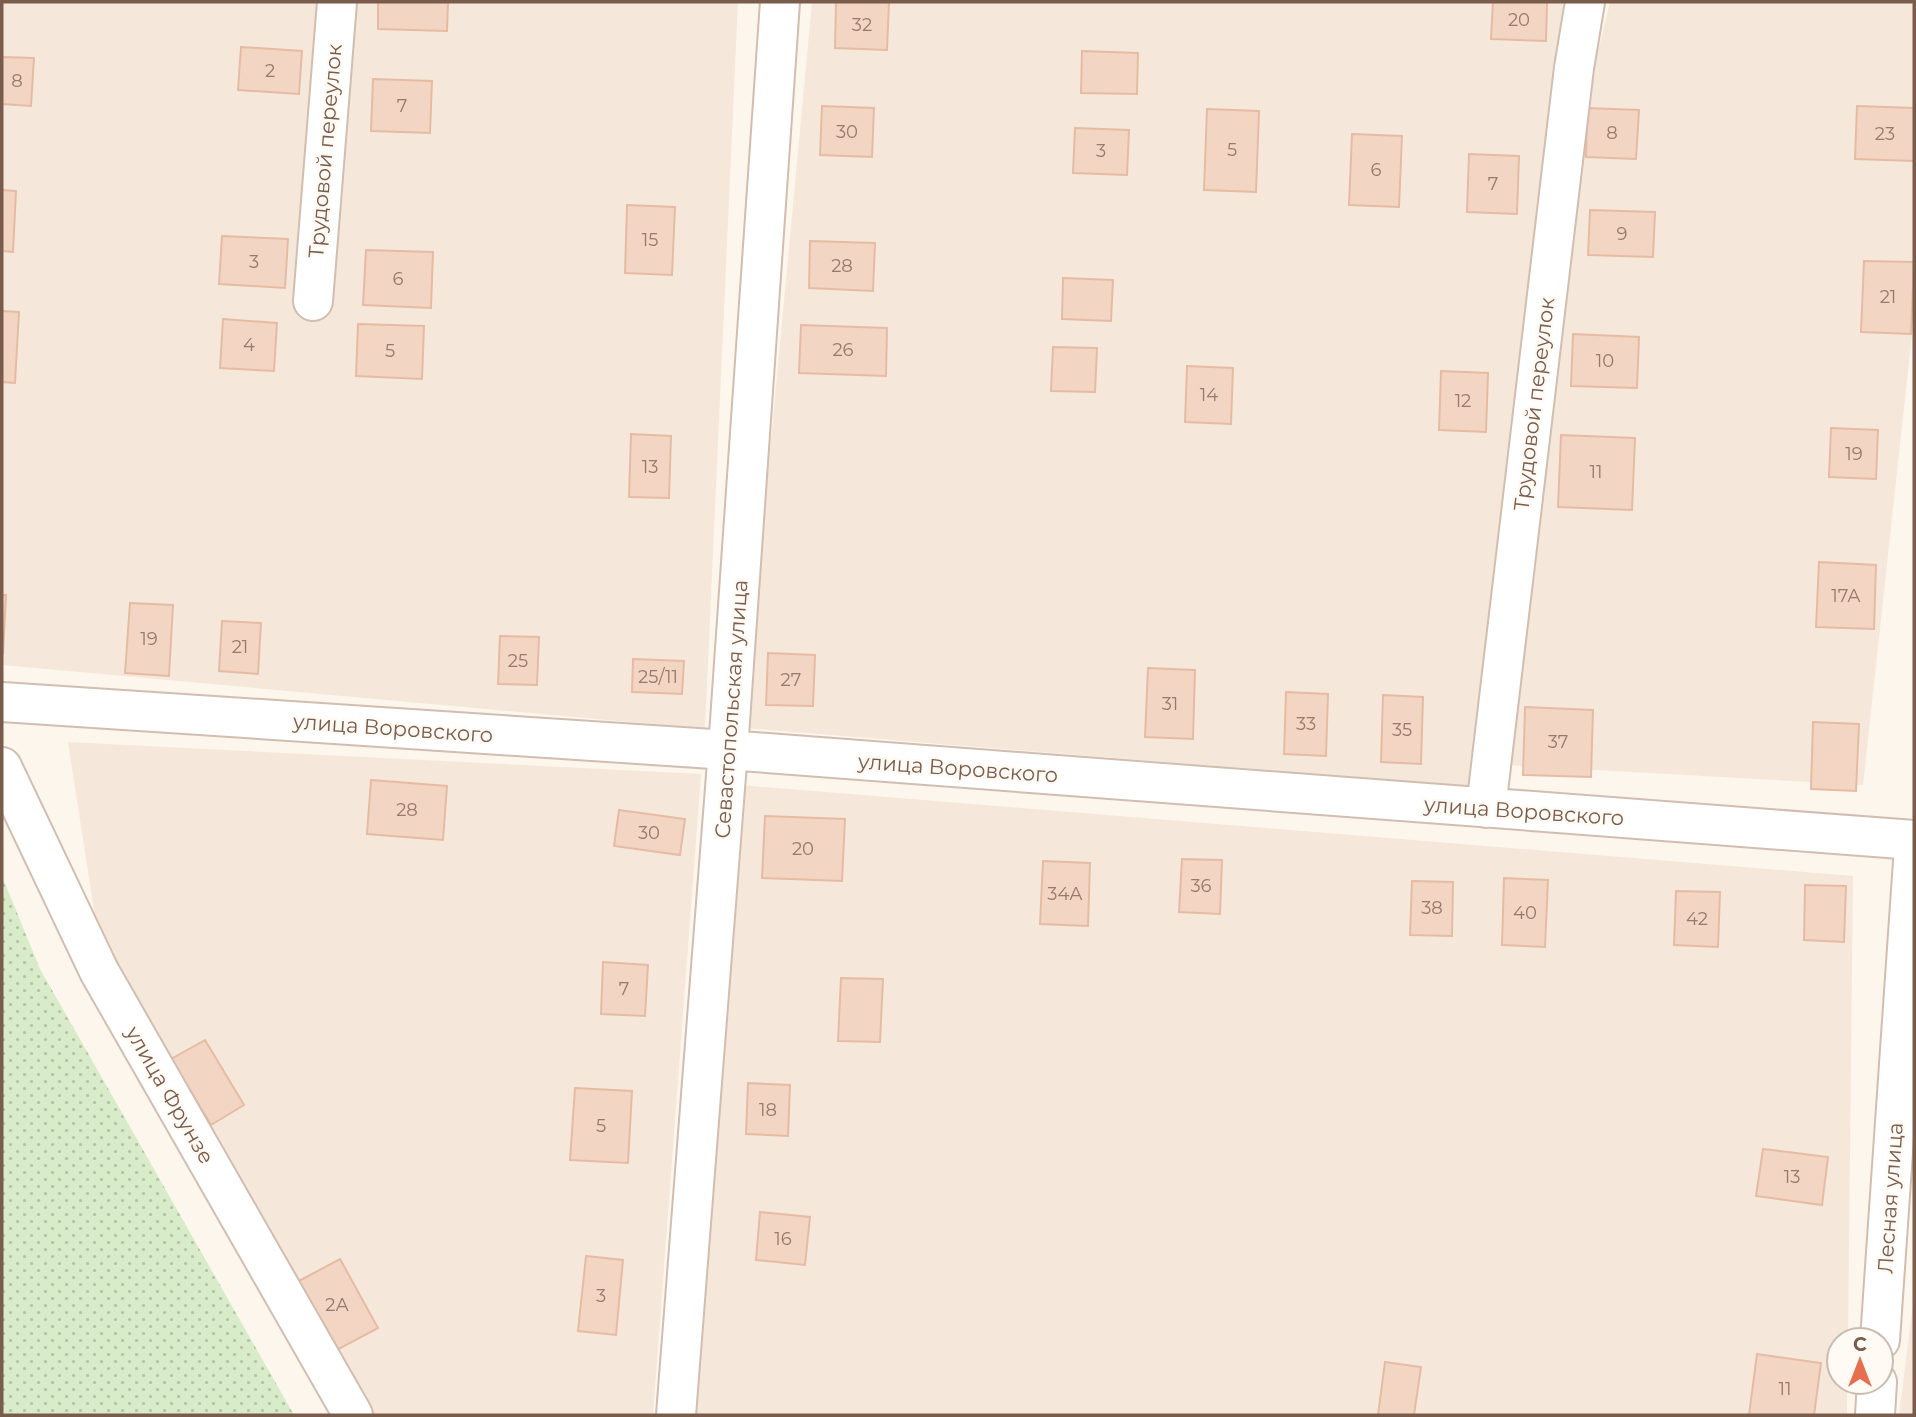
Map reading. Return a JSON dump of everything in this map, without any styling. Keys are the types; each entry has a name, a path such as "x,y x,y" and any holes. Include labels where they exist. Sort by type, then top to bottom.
{"street":[{"name":"Трудовой переулок","path":"313,301 337,2"},
{"name":"Севастопольская улица","path":"676,1415 728,750 780,2"},
{"name":"Трудовой переулок","path":"1486,808 1574,68 1585,2"},
{"name":"улица Воровского","path":"2,702 728,750 1914,840"},
{"name":"улица Фрунзе","path":"2,767 99,971 353,1415"},
{"name":"Лесная улица","path":"1881,1326 1914,848"},
{"path":"1875,1415 1876,1396"}],"shaded area":[{"path":"2,2 738,2 705,729 2,665"},
{"path":"812,2 1563,2 1473,787 744,728"},
{"path":"1610,2 1914,2 1914,316 1863,785 1505,765 1596,60"},
{"path":"68,742 701,774 653,1415 370,1415 105,982"},
{"path":"741,785 1853,876 1848,1326 1825,1326 1825,1396 1847,1396 1847,1415 689,1415"},
{"path":"1914,1296 1914,1415 1899,1415"}],"green space":[{"path":"2,876 40,969 294,1415 2,1415"}],"building":[{"path":"378,2 448,2 447,31 378,29"},
{"path":"836,2 889,2 887,50 835,48"},
{"path":"1493,2 1547,2 1546,41 1491,39"},
{"path":"241,47 302,51 299,94 238,90"},
{"path":"1082,51 1138,53 1137,94 1081,93"},
{"path":"2,57 34,58 31,106 2,104"},
{"path":"373,79 432,81 430,133 371,131"},
{"path":"822,106 874,108 872,157 820,155"},
{"path":"1857,106 1914,108 1914,161 1855,159"},
{"path":"1587,108 1639,110 1636,159 1586,157"},
{"path":"1207,109 1259,111 1256,192 1204,190"},
{"path":"1075,128 1129,130 1127,175 1073,173"},
{"path":"1352,134 1402,136 1399,207 1349,205"},
{"path":"1469,154 1519,156 1517,214 1467,212"},
{"path":"2,190 16,191 13,252 2,251"},
{"path":"627,205 675,207 672,275 625,273"},
{"path":"1590,210 1655,212 1653,257 1588,255"},
{"path":"222,236 288,239 285,288 219,284"},
{"path":"810,241 875,243 873,291 809,288"},
{"path":"366,250 433,252 431,308 363,305"},
{"path":"1864,261 1914,262 1911,334 1861,332"},
{"path":"1063,278 1113,280 1111,321 1062,319"},
{"path":"2,311 19,312 15,383 2,382"},
{"path":"223,319 277,323 274,371 220,368"},
{"path":"358,324 424,326 422,379 356,376"},
{"path":"801,325 887,328 886,376 799,373"},
{"path":"1573,334 1639,337 1637,388 1571,386"},
{"path":"1053,347 1097,348 1095,392 1051,391"},
{"path":"1187,366 1233,368 1231,424 1185,422"},
{"path":"1441,371 1488,373 1486,432 1439,430"},
{"path":"1831,428 1878,430 1876,479 1829,477"},
{"path":"631,434 671,436 669,498 629,497"},
{"path":"1561,435 1635,438 1632,510 1558,507"},
{"path":"1819,562 1876,565 1874,629 1816,627"},
{"path":"2,595 6,595 3,654 2,654"},
{"path":"130,603 173,605 169,676 125,673"},
{"path":"222,621 261,623 258,674 219,671"},
{"path":"500,636 539,637 537,685 498,684"},
{"path":"768,653 815,655 813,706 766,705"},
{"path":"633,659 684,661 682,694 632,692"},
{"path":"1148,668 1195,670 1193,739 1145,737"},
{"path":"1286,692 1328,694 1326,756 1284,754"},
{"path":"1383,695 1423,697 1421,764 1381,762"},
{"path":"1525,707 1593,710 1591,777 1523,775"},
{"path":"1813,722 1859,724 1856,791 1811,789"},
{"path":"371,780 447,786 443,840 367,834"},
{"path":"619,810 685,819 680,855 614,846"},
{"path":"765,816 845,819 842,881 762,878"},
{"path":"1182,859 1222,860 1220,914 1179,912"},
{"path":"1043,861 1090,863 1088,926 1040,924"},
{"path":"1504,878 1548,880 1545,947 1502,945"},
{"path":"1412,881 1453,882 1452,936 1410,935"},
{"path":"1805,885 1846,886 1844,942 1804,940"},
{"path":"1676,891 1720,892 1718,947 1674,945"},
{"path":"603,962 648,965 645,1016 601,1014"},
{"path":"841,978 883,979 880,1042 838,1041"},
{"path":"205,1040 244,1105 211,1125 171,1059"},
{"path":"748,1083 790,1085 788,1136 746,1134"},
{"path":"575,1088 632,1091 628,1163 570,1160"},
{"path":"1763,1149 1828,1157 1822,1205 1756,1196"},
{"path":"760,1212 810,1217 805,1265 756,1260"},
{"path":"586,1256 623,1260 616,1335 578,1331"},
{"path":"340,1259 378,1328 335,1351 297,1282"},
{"path":"1757,1354 1821,1363 1814,1415 1749,1415"},
{"path":"1385,1362 1421,1367 1414,1415 1378,1415"}]}
